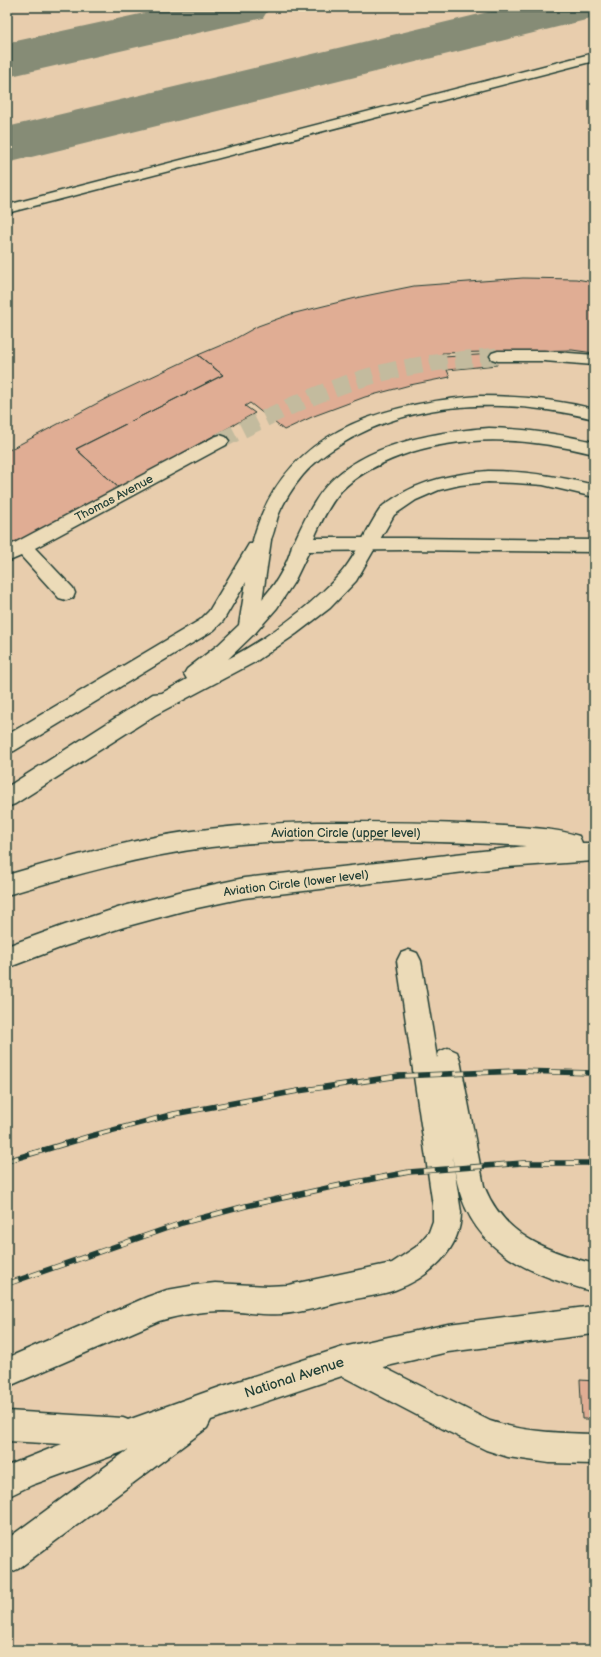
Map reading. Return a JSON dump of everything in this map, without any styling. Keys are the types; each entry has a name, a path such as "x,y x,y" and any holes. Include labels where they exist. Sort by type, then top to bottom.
{"main road":[{"path":"7,209 594,57"},
{"path":"498,356 544,356 594,360"},
{"path":"248,628 262,540 273,507 280,494 298,469 321,448 369,423 419,409 457,403 510,401 538,403 594,414"},
{"path":"148,709 225,650 248,628 280,591 296,561 301,545 321,506 339,484 350,474 375,459 418,443 449,436 497,434 548,438 594,448"},
{"name":"Thomas Avenue","path":"7,555 220,441"},
{"path":"7,798 148,709 248,657 289,629 322,603 349,576 382,520 397,504 426,489 457,481 492,477 532,478 574,485 594,491"},
{"path":"7,745 206,625 216,616 262,540"},
{"path":"301,545 368,544 594,546"},
{"path":"23,546 66,593"},
{"name":"Aviation Circle (upper level)","path":"7,886 52,872 140,850 183,842 276,833 348,830 504,835 594,846"},
{"name":"Aviation Circle (lower level)","path":"7,957 75,931 120,917 202,896 237,889 507,857 594,852"},
{"path":"7,1374 157,1307 182,1299 206,1297 264,1300 288,1299 393,1277 403,1273 429,1255 442,1235 446,1224 446,1200 408,961"},
{"path":"448,1060 472,1186 476,1201 482,1214 508,1242 528,1256 569,1271 594,1278"},
{"name":"National Avenue","path":"7,1482 24,1473 220,1402 343,1361 448,1338 594,1320"},
{"path":"343,1361 486,1435 508,1442 549,1448 594,1449"},
{"path":"7,1558 98,1489 220,1402"},
{"path":"7,1426 132,1434"}],"shaded area":[{"path":"7,7 594,7 594,1650 7,1650"}],"building":[{"path":"523,278 576,279 594,282 594,353 572,350 442,353 443,357 494,354 497,365 447,370 450,377 410,385 365,397 314,416 284,430 250,403 245,406 255,413 119,488 76,449 223,375 198,355 231,341 258,326 291,314 360,297 414,286"},
{"path":"198,355 223,375 76,449 119,488 7,547 7,451 111,396"},
{"path":"580,1380 594,1381 594,1419 582,1419"}],"taxiway":[{"path":"7,60 244,7"},
{"path":"7,145 575,7"}],"tunnel":[{"path":"220,441 275,413 351,382 418,365 498,356"}],"railway":[{"path":"7,1161 91,1136 174,1114 298,1091 399,1076 518,1071 594,1073"},
{"path":"7,1284 182,1223 246,1206 341,1185 409,1172 523,1163 594,1163"}]}
